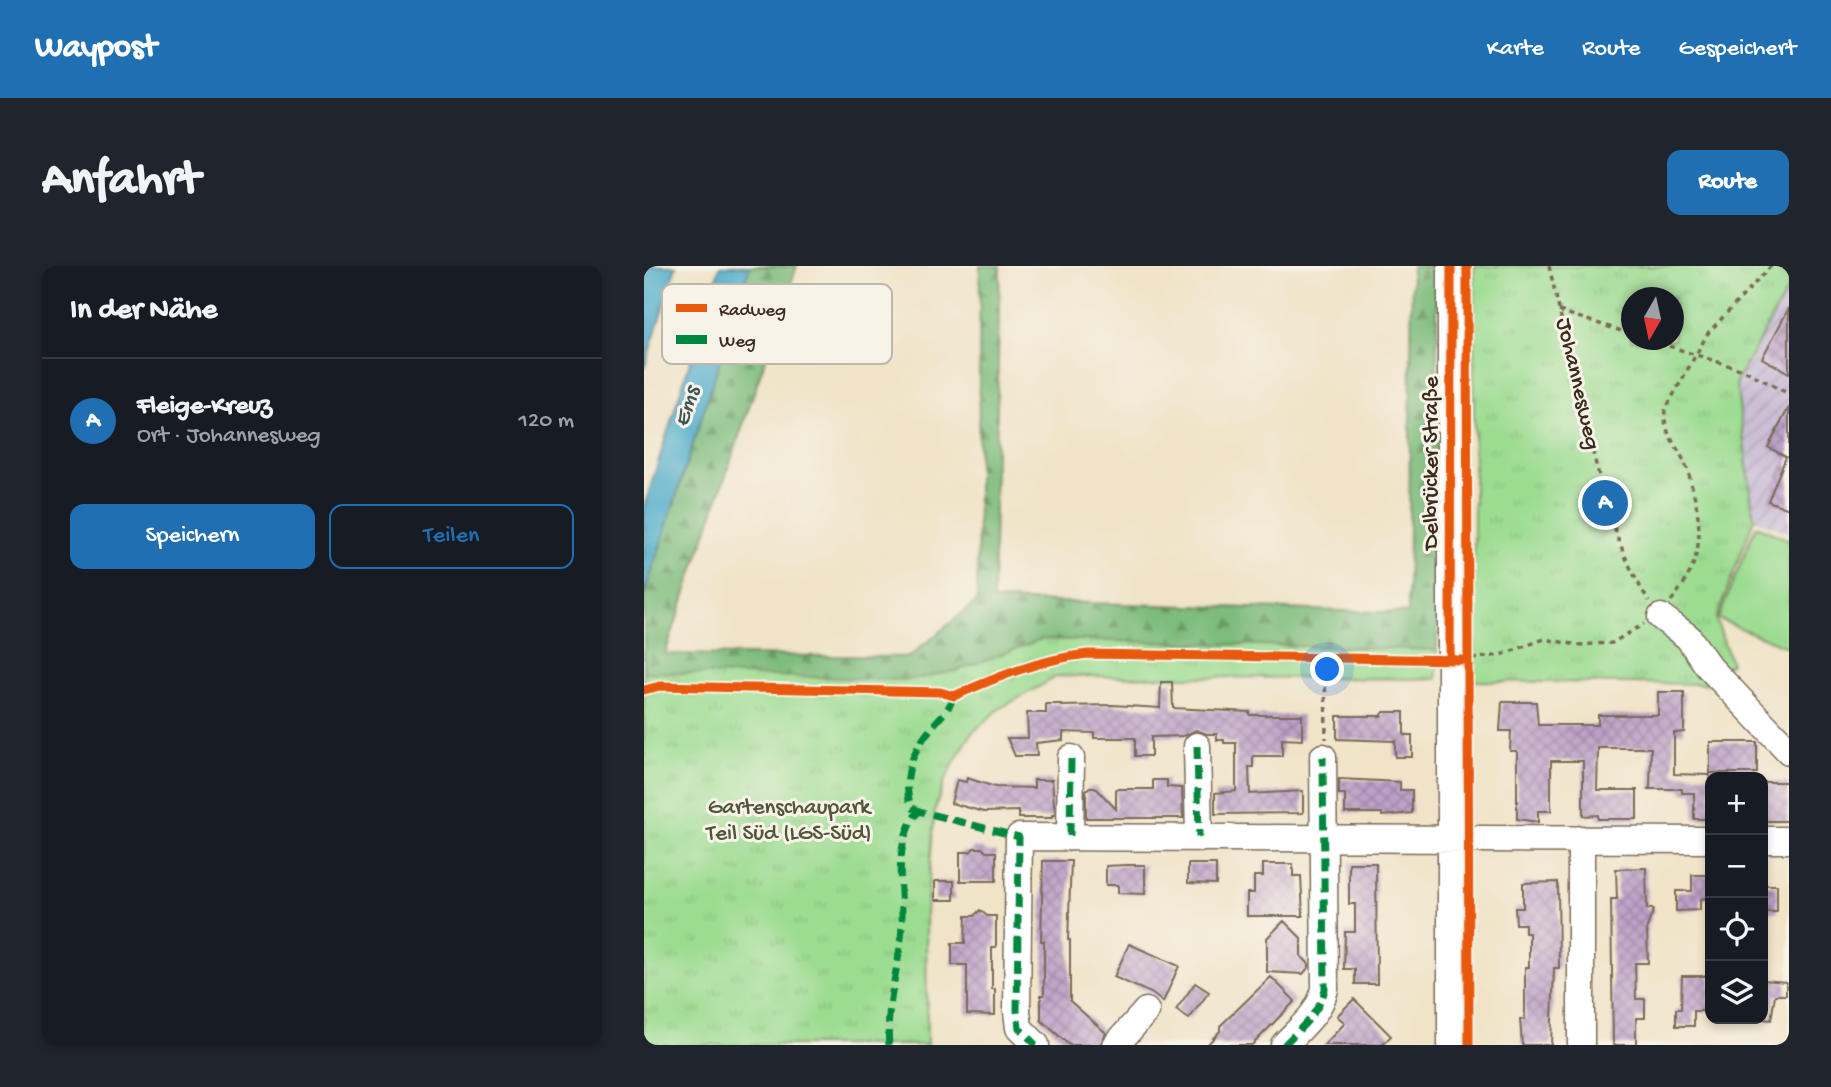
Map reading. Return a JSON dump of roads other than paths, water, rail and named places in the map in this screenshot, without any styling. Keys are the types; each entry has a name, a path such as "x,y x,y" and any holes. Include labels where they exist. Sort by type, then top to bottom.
{"street":[{"name":"Delbrücker Straße","path":"1451,266 1451,1045"},
{"path":"1657,611 1688,637 1708,666 1789,751"},
{"path":"1197,746 1199,837"},
{"path":"1284,1045 1314,1015 1322,1002 1325,989 1324,757"},
{"path":"1070,836 1071,758"},
{"path":"1036,1045 1019,1028 1017,1011 1019,837 1705,839"},
{"path":"1581,839 1581,1045"},
{"path":"1768,840 1789,840"},
{"path":"1116,1045 1146,1011"}],"water":[{"path":"644,266 676,266 670,284 662,284 662,311 644,369"},
{"path":"720,266 750,266 744,284 714,284"},
{"name":"Ems","path":"689,364 719,364 644,596 644,507"}],"place":[{"name":"Fleige-Kreuz","path":"1605,503"}],"park label":[{"name":"Gartenschaupark Teil Süd (LGS-Süd)","path":"789,821"}]}
